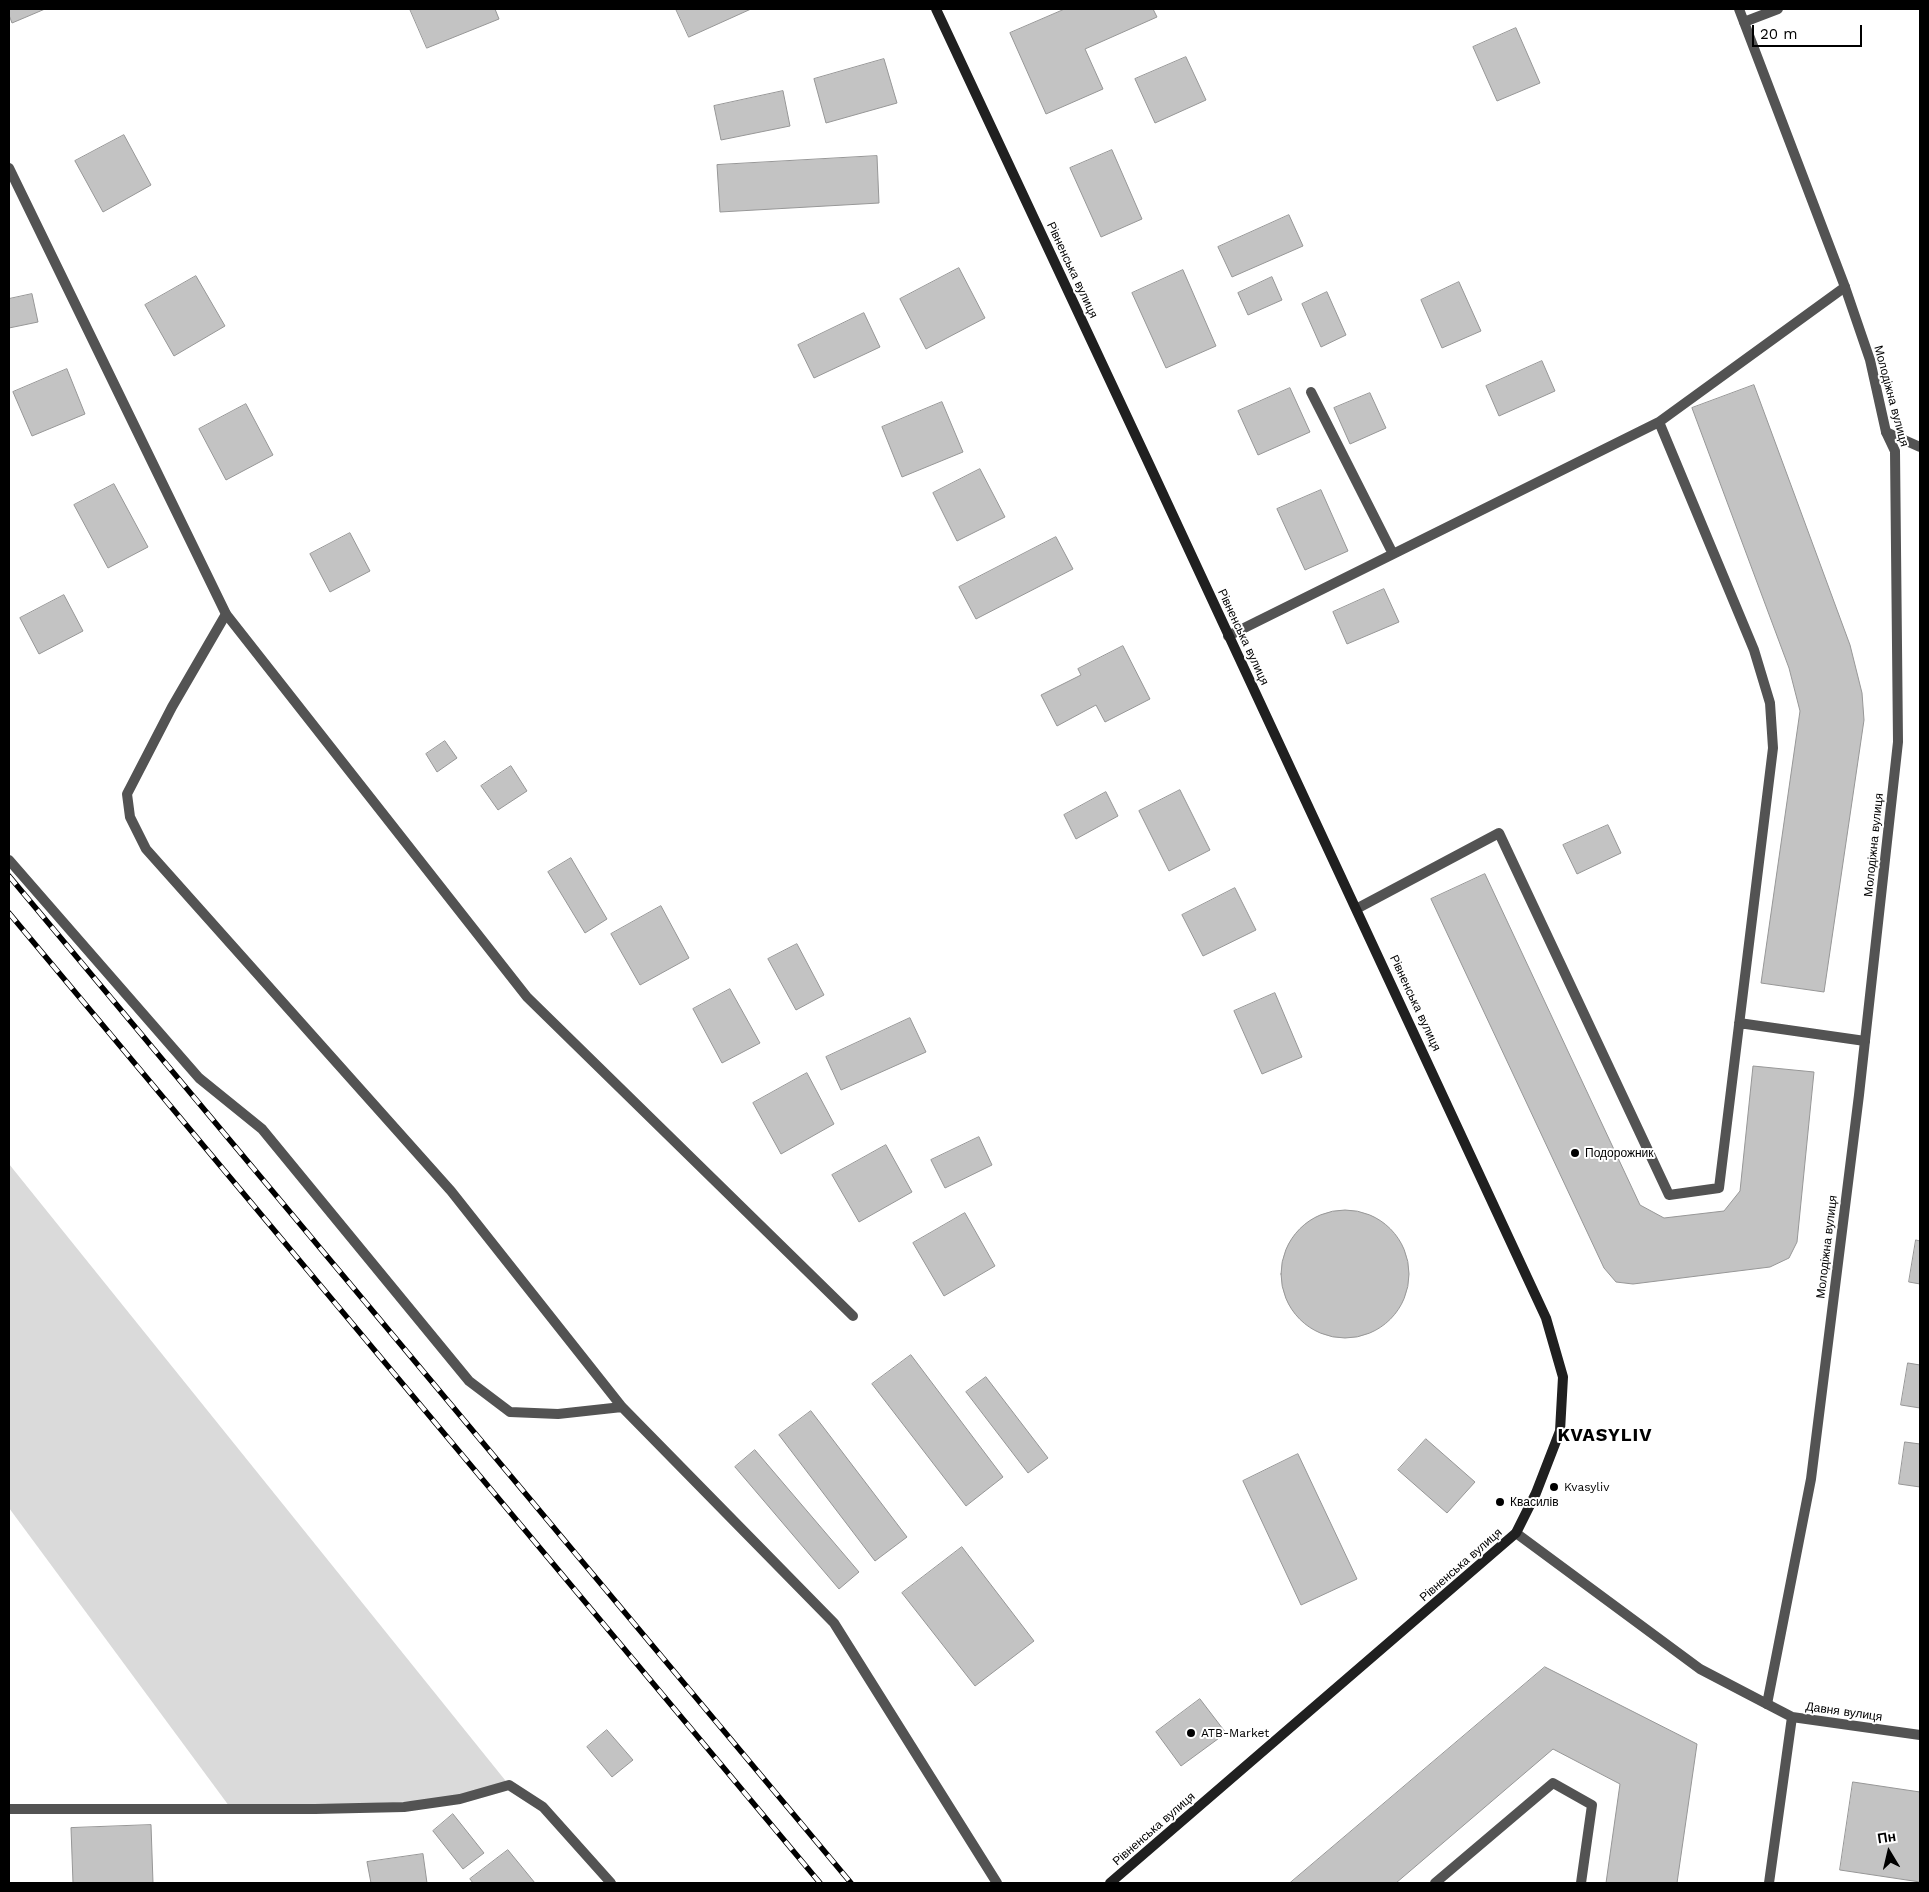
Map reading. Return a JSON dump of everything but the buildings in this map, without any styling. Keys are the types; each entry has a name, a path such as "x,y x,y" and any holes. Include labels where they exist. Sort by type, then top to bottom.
{"main road":[{"name":"Рівненська вулиця","path":"936,9 1228,636 1358,908 1546,1318 1563,1377 1560,1431 1536,1492 1516,1534 1110,1883"}],"street":[{"name":"Молодіжна вулиця","path":"1739,9 1845,287 1870,360 1886,432 1894,451 1898,742 1865,1041 1811,1479 1767,1704"},
{"path":"1744,22 1778,9"},
{"path":"9,168 226,614 527,996 853,1316"},
{"path":"1228,636 1659,422 1845,287"},
{"path":"1311,392 1393,554"},
{"path":"1358,908 1499,833 1669,1195 1719,1188 1773,748 1770,703 1754,650 1659,422"},
{"path":"1886,432 1920,447"},
{"path":"226,614 172,707 127,794 130,817 146,849 451,1191 622,1407 834,1623 997,1883"},
{"path":"9,860 199,1078 262,1129 469,1381 510,1412 558,1414 622,1407"},
{"path":"1739,1023 1865,1041"},
{"name":"Давня вулиця","path":"1516,1534 1700,1669 1767,1704 1792,1716 1920,1736"},
{"path":"1769,1883 1792,1716"},
{"path":"1435,1883 1553,1783 1592,1805 1581,1883"},
{"path":"9,1809 315,1810 404,1807 460,1800 509,1785 543,1807 611,1883"}],"shaded area":[{"path":"9,1164 509,1785 460,1799 232,1810 9,1508"}],"railway":[{"path":"9,876 851,1883"},
{"path":"9,913 820,1883"}],"place":[{"name":"Подорожник","path":"1575,1153"},
{"name":"Kvasyliv","path":"1554,1487"},
{"name":"Квасилів","path":"1500,1502"},
{"name":"ATB-Market","path":"1191,1733"}],"district":[{"name":"KVASYLIV","path":"1605,1436"}]}
